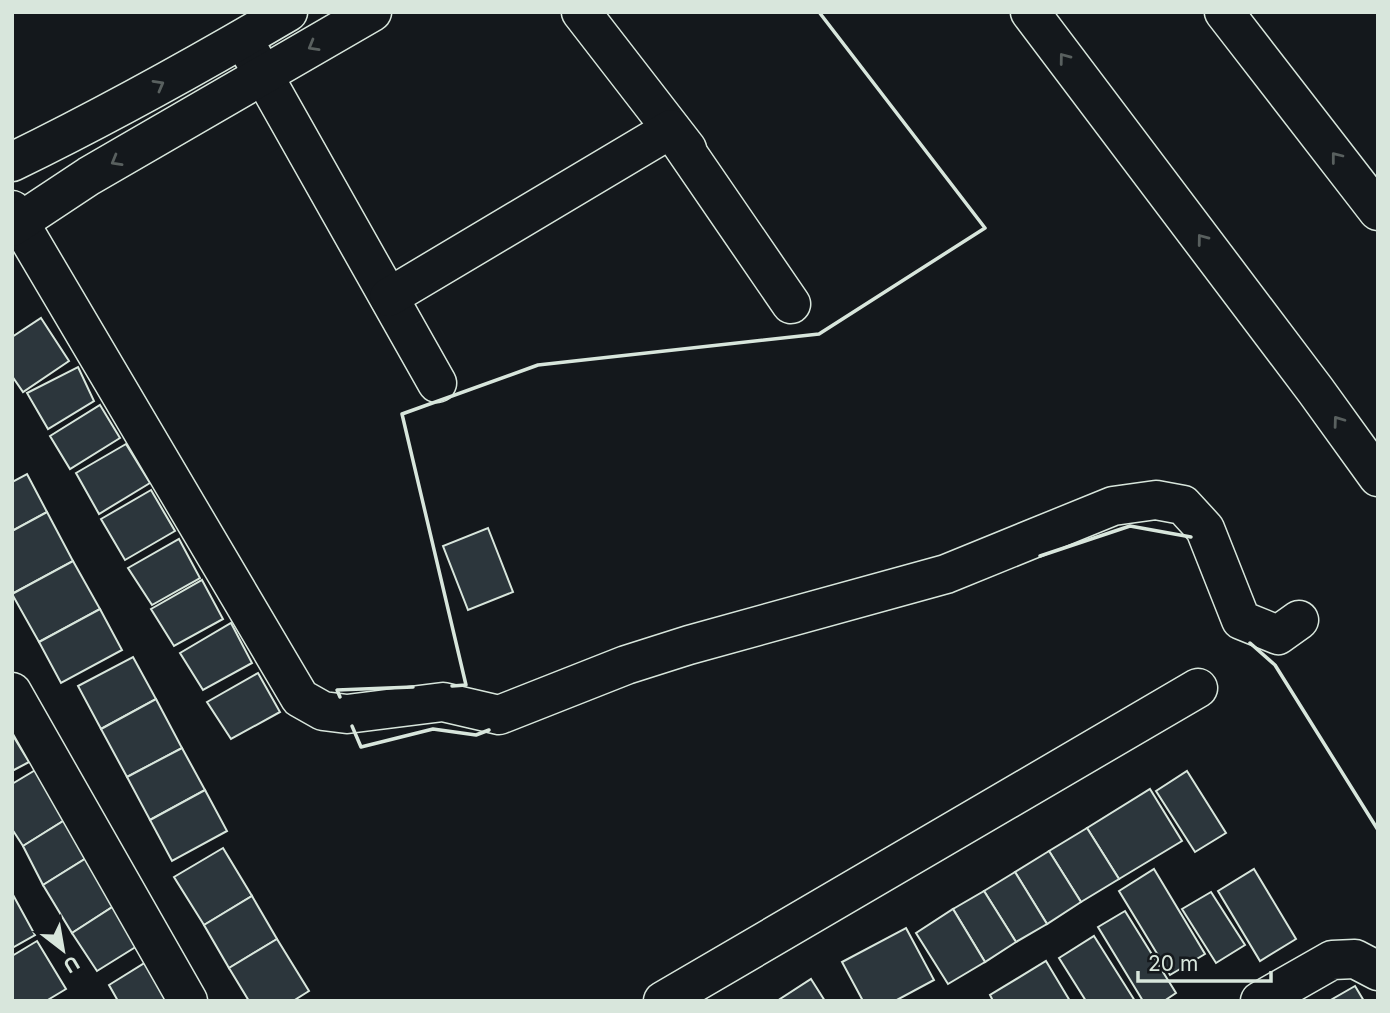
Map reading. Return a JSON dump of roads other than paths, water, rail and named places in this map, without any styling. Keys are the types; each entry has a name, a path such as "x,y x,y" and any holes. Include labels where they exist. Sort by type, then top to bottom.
{"main road":[{"path":"12,162 66,136 288,12"},
{"path":"372,12 14,220 300,698 323,711 347,714 443,702 499,715 626,665 946,574 1113,506 1156,500 1183,505 1205,529 1241,620 1278,635 1299,620"},
{"path":"581,12 799,299"},
{"path":"1030,12 1316,390 1378,477"},
{"path":"1224,12 1378,211"},
{"path":"243,39 438,383"},
{"path":"389,297 671,129"},
{"path":"663,1001 1198,688"},
{"path":"12,692 188,1001"},
{"path":"1260,1001 1332,960 1355,959 1378,971"}]}
